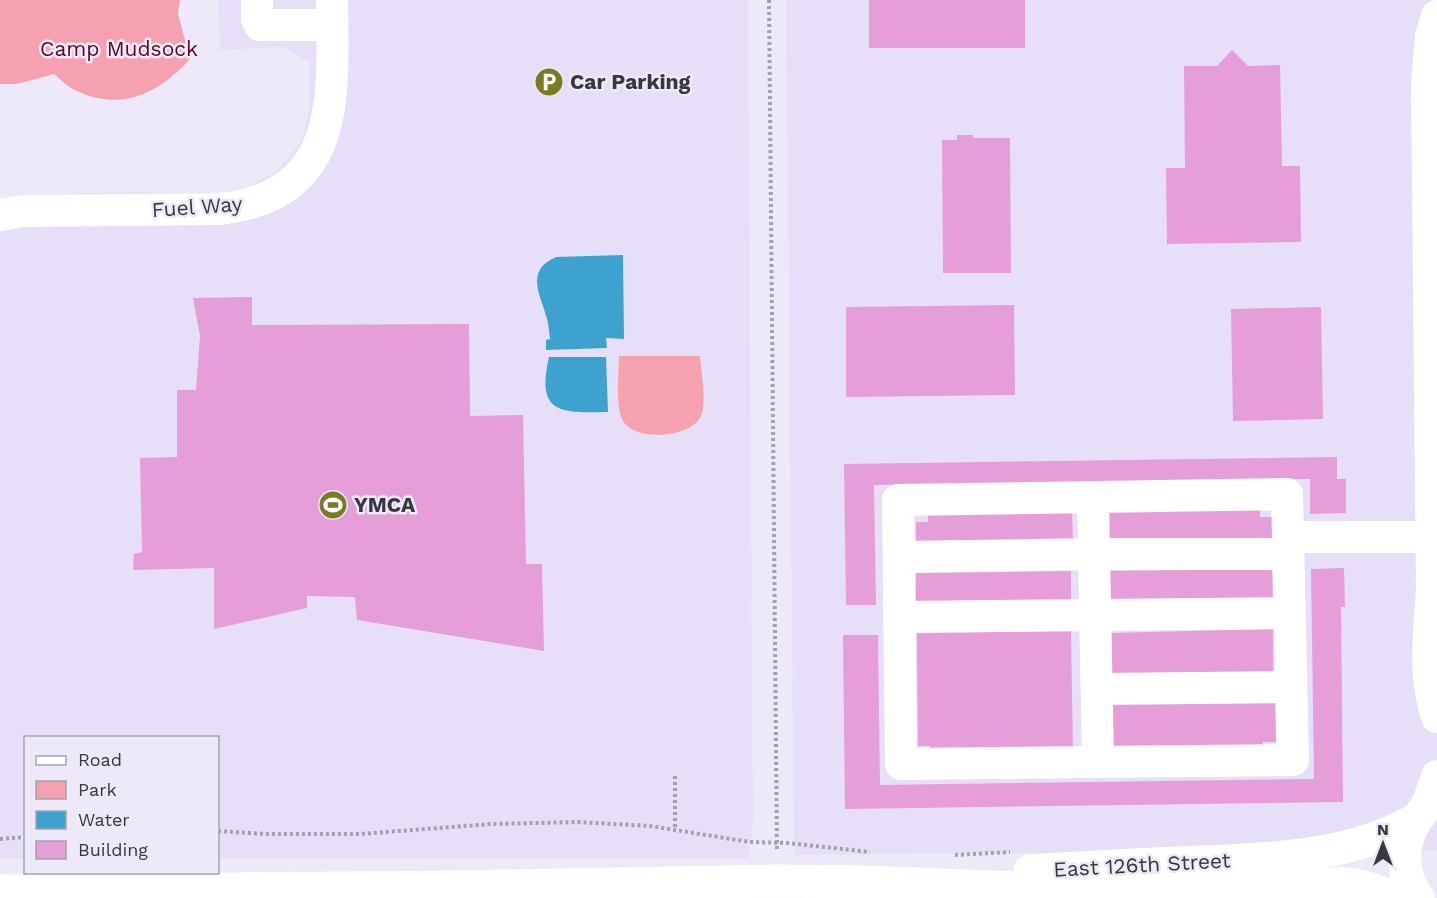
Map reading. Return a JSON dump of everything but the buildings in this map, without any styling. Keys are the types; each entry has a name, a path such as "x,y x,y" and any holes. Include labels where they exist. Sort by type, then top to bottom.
{"main road":[{"name":"East 126th Street","path":"864,882 1279,857 1370,840 1388,834 1425,811"},
{"path":"1418,898 1408,878 1404,858 1407,838 1425,811"},
{"name":"East 126th Street","path":"0,891 472,892 777,881 864,882 1198,895 1342,883 1398,898"}],"street":[{"path":"257,0 257,19 260,25 332,12"},
{"name":"Fuel Way","path":"0,215 23,211 220,209 244,206 269,198 306,169 321,142 332,91 332,12"},
{"path":"1437,16 1430,46 1427,83 1432,537 1428,686 1437,717"},
{"path":"1287,494 1293,759 901,764 898,500 1094,497 1287,494"},
{"path":"1094,497 1098,762"},
{"path":"898,557 1095,554 1432,537"},
{"path":"1432,590 1437,626"},
{"path":"899,617 1289,613"},
{"path":"1097,689 1291,687"},
{"path":"1425,811 1437,776"}],"path":[{"path":"769,0 777,854"},
{"path":"675,776 675,829"},
{"path":"219,831 265,834 360,834 450,826 548,822 606,823 675,829 750,842 788,843 878,853"},
{"path":"0,839 24,837"},
{"path":"954,855 1013,851"}],"shaded area":[{"path":"218,0 748,0 753,819 748,858 219,858 219,736 24,736 24,858 0,858 0,199 21,195 130,192 219,193 247,187 275,172 301,142 310,106 309,62 282,47 220,50"},
{"path":"786,0 1437,0 1437,850 794,855"}],"green space":[{"name":"Camp Mudsock","path":"0,0 180,0 178,14 190,59 166,81 152,90 124,99 109,100 77,91 54,74 17,84 0,84"},
{"path":"619,356 700,356 704,403 701,416 686,429 663,435 639,432 629,428 623,421 619,407"}],"water":[{"path":"623,255 624,339 606,338 607,348 546,350 546,340 550,339 548,322 537,284 540,269 556,257"},
{"path":"549,357 606,357 608,412 565,410 549,400 546,376"}],"place":[{"name":"Car Parking","path":"549,82"},
{"name":"YMCA","path":"333,505"}]}
